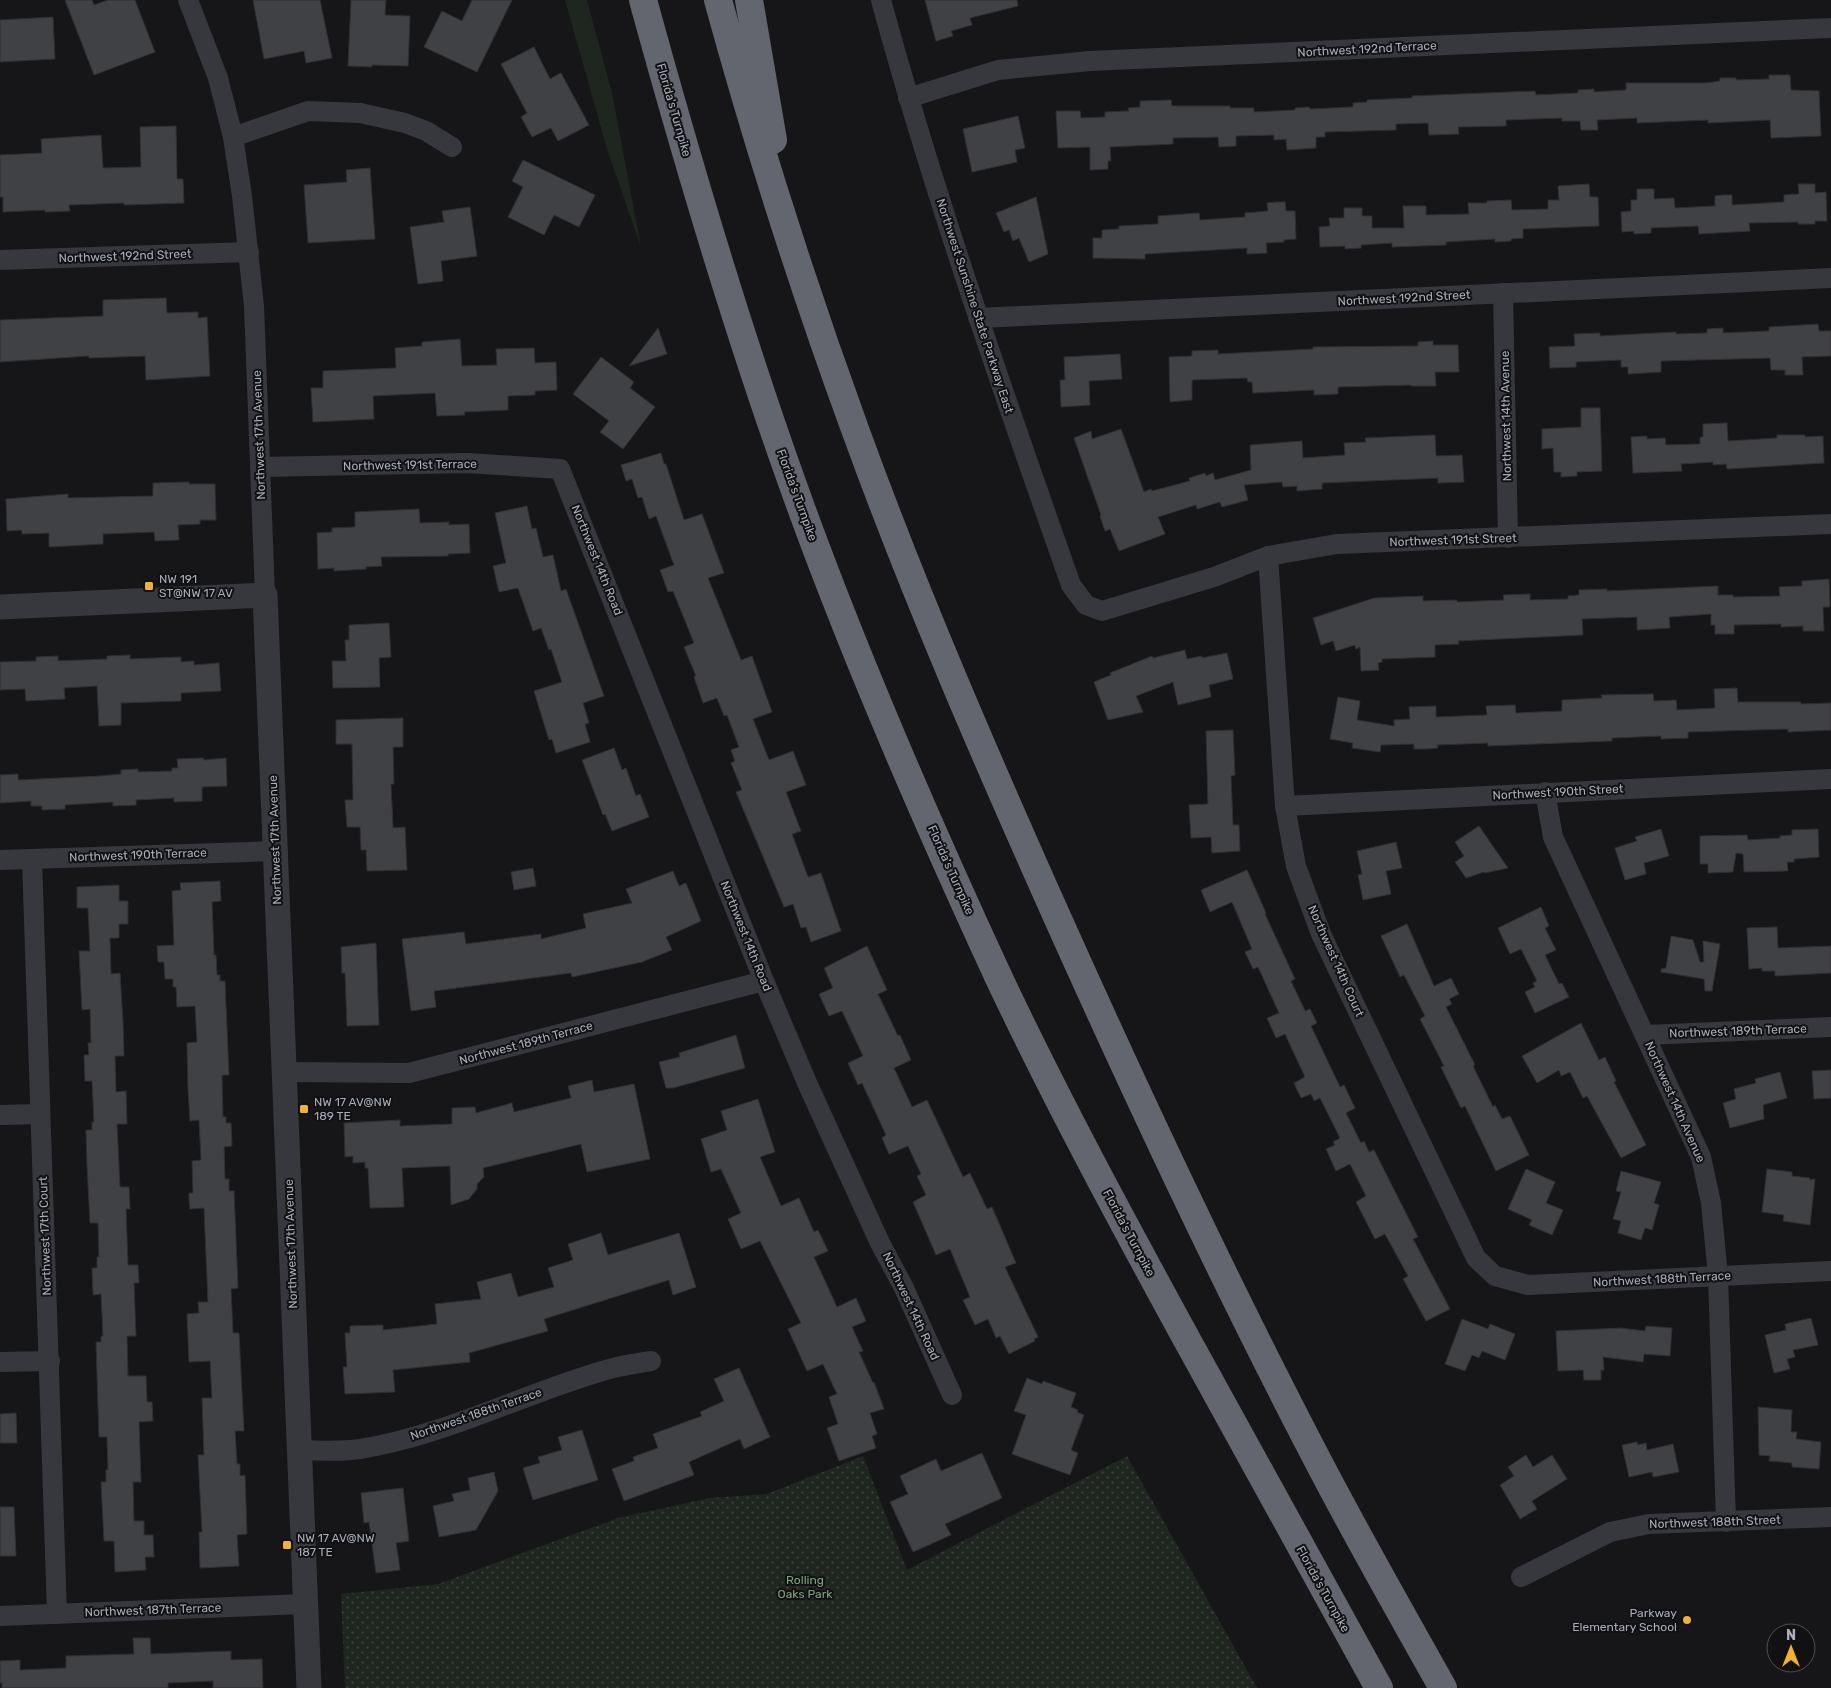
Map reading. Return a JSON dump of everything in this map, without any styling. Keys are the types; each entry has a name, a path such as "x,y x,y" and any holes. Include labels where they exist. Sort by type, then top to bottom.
{"highway":[{"name":"Florida's Turnpike","path":"643,0 701,204 765,404 822,564 920,802 1000,978 1078,1136 1141,1256 1379,1688"},
{"path":"718,0 742,89 793,250 856,433 938,643 1104,1021 1205,1238 1273,1374 1348,1517 1443,1688"},
{"path":"749,0 793,250"}],"street":[{"name":"Northwest 17th Avenue","path":"188,0 218,78 233,138 249,252 254,306 309,1688"},
{"name":"Northwest Sunshine State Parkway East","path":"881,0 908,98 978,318 1071,585 1086,605"},
{"name":"Northwest 192nd Terrace","path":"908,98 998,70 1090,61 1831,28"},
{"path":"233,138 308,111 360,113 405,123 426,131 452,147"},
{"name":"Northwest 192nd Street","path":"0,260 249,252"},
{"name":"Northwest 192nd Street","path":"978,318 1831,278"},
{"name":"Northwest 14th Avenue","path":"1503,293 1508,538"},
{"name":"Northwest 191st Terrace","path":"260,467 467,463 560,469"},
{"name":"Northwest 14th Road","path":"560,469 764,981 808,1085 880,1243 904,1288 952,1395"},
{"name":"Northwest 191st Street","path":"1086,605 1102,611 1214,577 1268,556 1337,544 1831,524"},
{"name":"Northwest 14th Court","path":"1268,556 1285,806 1296,866 1321,934 1476,1258 1495,1276"},
{"path":"0,606 265,594"},
{"name":"Northwest 190th Street","path":"1285,806 1831,779"},
{"name":"Northwest 14th Avenue","path":"1545,792 1553,837 1701,1158 1711,1202 1718,1276 1726,1522"},
{"name":"Northwest 190th Terrace","path":"0,860 276,851"},
{"name":"Northwest 17th Court","path":"32,859 57,1614"},
{"name":"Northwest 189th Terrace","path":"284,1072 409,1073 764,981"},
{"name":"Northwest 189th Terrace","path":"1645,1035 1831,1027"},
{"path":"0,1116 40,1114"},
{"name":"Northwest 188th Terrace","path":"1495,1276 1528,1285 1831,1271"},
{"path":"0,1362 50,1361"},
{"name":"Northwest 188th Terrace","path":"299,1450 338,1451 359,1449 418,1435 564,1383 614,1368 651,1361"},
{"name":"Northwest 188th Street","path":"1521,1577 1610,1532 1649,1524 1831,1517"},
{"name":"Northwest 187th Terrace","path":"0,1616 305,1604"}],"green space":[{"path":"565,0 587,0 612,93 641,247 607,149"},
{"name":"Rolling Oaks Park","path":"863,1456 907,1570 1127,1456 1257,1688 345,1688 341,1594 438,1584 618,1518 710,1498 767,1494"}],"building":[{"path":"65,0 92,0 94,5 108,0 135,0 155,52 94,75"},
{"path":"253,0 320,0 332,58 306,63 304,51 264,59"},
{"path":"351,0 386,0 385,15 410,16 408,66 348,66"},
{"path":"472,0 512,0 477,72 424,47 442,11 462,21"},
{"path":"925,0 1017,0 1018,6 970,18 972,25 951,31 953,36 936,41"},
{"path":"53,17 55,59 0,62 0,20"},
{"path":"534,47 550,79 561,73 589,125 558,141 551,128 532,137 521,117 527,113 501,64"},
{"path":"1769,75 1790,75 1791,90 1819,91 1821,136 1771,138 1770,120 1708,123 1708,120 1637,123 1637,118 1597,120 1598,130 1581,130 1580,121 1562,121 1562,118 1506,120 1506,126 1458,127 1459,134 1429,135 1428,123 1396,124 1396,130 1325,132 1325,137 1316,137 1316,148 1287,150 1286,139 1274,140 1274,135 1236,136 1236,146 1219,147 1218,137 1173,138 1173,144 1110,147 1111,161 1108,161 1108,169 1090,170 1090,147 1058,148 1056,111 1080,111 1081,118 1105,117 1105,112 1129,111 1128,108 1140,107 1140,101 1171,100 1172,106 1254,108 1254,112 1295,110 1295,108 1309,107 1310,109 1353,107 1353,103 1367,102 1367,100 1412,98 1412,96 1535,91 1536,95 1578,93 1578,90 1594,89 1594,92 1626,90 1626,83 1706,83 1720,81 1720,78 1736,78 1736,80 1769,79"},
{"path":"1018,116 1025,148 1015,150 1017,162 972,172 963,129"},
{"path":"176,126 177,179 183,179 184,203 69,205 70,211 3,212 3,197 0,197 0,155 42,153 41,139 101,135 103,168 141,167 140,127"},
{"path":"523,160 595,195 579,227 554,215 544,235 508,217 523,187 512,181"},
{"path":"370,168 375,239 308,243 304,185 347,182 346,170"},
{"path":"1589,184 1590,197 1598,197 1599,226 1523,229 1523,238 1511,239 1511,241 1495,242 1495,239 1446,242 1446,245 1392,247 1392,243 1361,245 1361,248 1345,249 1345,246 1320,247 1319,227 1330,226 1329,218 1344,218 1344,208 1362,208 1362,216 1372,216 1372,228 1404,228 1403,206 1426,206 1426,215 1469,214 1468,203 1487,203 1487,201 1511,200 1512,210 1548,209 1548,200 1559,200 1558,186"},
{"path":"1798,184 1815,184 1815,193 1826,192 1827,221 1815,221 1815,224 1798,224 1798,222 1749,223 1750,231 1699,234 1698,226 1651,228 1651,233 1634,234 1634,231 1622,232 1621,212 1631,211 1631,200 1637,200 1637,189 1654,189 1654,199 1674,198 1675,208 1715,206 1715,196 1723,195 1732,195 1732,205 1784,202 1784,195 1799,194"},
{"path":"1036,197 1048,254 1029,262 1019,238 1013,241 1009,230 1004,232 996,213"},
{"path":"1285,202 1286,211 1295,211 1296,239 1266,243 1267,253 1247,254 1247,248 1145,254 1145,259 1093,258 1093,238 1102,238 1102,230 1119,229 1119,226 1158,224 1158,216 1199,213 1200,220 1245,217 1245,213 1268,211 1267,203"},
{"path":"470,207 477,256 441,261 443,281 418,284 410,227 444,222 442,211"},
{"path":"166,298 167,313 198,312 198,318 207,317 210,376 146,380 145,356 89,358 89,356 0,362 0,320 103,316 103,300"},
{"path":"1818,324 1819,331 1831,331 1831,356 1802,357 1803,375 1785,375 1785,370 1771,370 1770,358 1661,361 1661,372 1628,374 1628,367 1621,367 1621,360 1576,362 1576,367 1550,368 1549,347 1575,346 1574,334 1600,333 1600,336 1676,332 1676,334 1707,333 1707,329 1723,328 1723,333 1769,331 1769,327"},
{"path":"658,328 667,354 629,366"},
{"path":"460,339 462,366 497,365 496,349 534,348 535,363 556,362 557,390 535,391 535,395 508,396 508,410 464,412 465,415 437,416 435,393 373,396 374,419 313,422 311,388 323,388 323,371 396,368 395,348 422,346 422,342"},
{"path":"1433,341 1433,345 1458,345 1459,372 1435,372 1436,386 1338,387 1338,394 1314,395 1314,390 1253,393 1252,382 1248,382 1247,378 1192,380 1192,400 1170,402 1169,357 1192,356 1192,351 1218,350 1218,354 1313,349 1313,347 1418,346 1418,342"},
{"path":"1120,354 1122,379 1089,381 1090,405 1061,407 1060,380 1065,380 1064,357"},
{"path":"601,357 634,382 630,388 655,407 623,449 600,432 609,421 573,394"},
{"path":"1581,408 1600,408 1602,471 1577,472 1577,476 1561,477 1561,472 1554,472 1553,448 1542,449 1542,429 1581,427"},
{"path":"1727,423 1728,441 1777,438 1777,435 1823,436 1824,463 1727,469 1726,464 1713,465 1713,462 1681,464 1682,471 1633,473 1631,437 1647,436 1647,439 1665,438 1666,445 1700,444 1700,437 1703,437 1703,424"},
{"path":"1121,429 1144,492 1190,481 1189,478 1205,473 1206,476 1213,473 1215,480 1251,470 1250,445 1302,441 1303,458 1345,455 1344,443 1366,442 1365,438 1435,435 1436,456 1462,455 1464,482 1438,483 1438,478 1322,483 1322,489 1297,491 1297,486 1283,487 1282,482 1244,485 1248,500 1222,507 1220,502 1197,509 1196,505 1158,517 1165,534 1119,551 1110,529 1105,531 1074,438 1091,431 1092,439"},
{"path":"661,453 684,520 702,514 724,573 708,578 741,660 752,656 772,712 753,719 769,760 793,751 806,785 786,792 801,831 792,834 808,877 821,873 841,931 811,942 806,927 801,928 793,904 784,907 736,792 742,790 731,763 735,761 731,750 739,747 727,715 724,716 717,698 703,703 694,677 696,676 684,647 694,643 673,591 668,592 660,570 674,565 656,516 649,519 642,497 638,498 632,479 626,481 621,465"},
{"path":"189,482 189,484 215,484 216,520 200,520 200,524 178,525 179,540 155,541 154,532 103,534 103,544 49,547 49,533 22,534 22,530 7,531 6,499 68,494 68,498 153,496 153,483"},
{"path":"527,506 532,529 536,528 543,557 553,555 561,591 566,589 604,696 583,703 589,723 585,724 590,742 556,753 552,739 549,740 534,691 562,682 551,649 549,650 541,628 533,631 518,588 499,592 493,566 506,563 495,513"},
{"path":"419,509 420,523 449,522 449,525 469,524 470,553 448,554 448,556 381,557 382,566 334,571 334,568 318,569 317,533 332,532 332,528 355,527 355,512"},
{"path":"1829,579 1830,607 1823,607 1824,631 1803,631 1803,626 1781,627 1781,624 1734,625 1734,634 1715,634 1715,625 1711,625 1711,614 1669,617 1670,628 1637,630 1637,617 1582,619 1583,635 1458,641 1459,644 1435,645 1435,657 1382,659 1382,662 1378,663 1379,670 1361,671 1360,647 1356,649 1355,645 1336,651 1333,641 1321,645 1313,618 1374,598 1423,596 1423,601 1457,600 1457,602 1504,600 1503,595 1530,594 1530,600 1568,599 1568,596 1579,595 1579,590 1607,589 1607,591 1718,586 1718,595 1733,595 1733,597 1780,596 1779,587 1802,586 1802,581"},
{"path":"389,623 391,657 379,658 380,687 333,688 332,661 346,661 345,640 349,640 349,625"},
{"path":"1185,650 1187,659 1227,653 1233,679 1209,685 1211,697 1178,705 1173,682 1136,696 1143,712 1108,720 1094,682 1111,675 1110,673 1152,656 1153,658"},
{"path":"130,655 130,659 181,657 181,662 194,661 194,665 219,663 221,691 181,693 181,701 121,703 121,725 99,726 97,686 64,688 65,699 26,701 25,689 0,690 0,662 36,661 36,657 58,656 58,661 107,659 107,656"},
{"path":"1737,688 1738,702 1831,703 1831,730 1788,732 1788,729 1688,732 1688,738 1661,739 1661,736 1612,738 1612,741 1488,746 1488,743 1437,745 1438,748 1426,749 1414,749 1414,744 1381,745 1380,752 1352,748 1353,743 1330,739 1338,697 1360,701 1357,720 1394,726 1394,720 1410,719 1409,707 1436,706 1436,717 1487,715 1486,706 1515,705 1516,713 1562,711 1562,700 1602,698 1601,695 1653,694 1654,701 1676,700 1677,710 1715,708 1714,689"},
{"path":"403,718 403,747 393,747 394,784 391,784 393,828 405,827 407,870 367,871 366,850 361,850 360,827 347,827 345,800 353,800 352,744 336,744 336,720"},
{"path":"1233,730 1235,775 1231,776 1233,825 1239,825 1240,851 1212,853 1211,837 1191,838 1189,805 1208,804 1206,731"},
{"path":"614,748 622,770 626,768 636,796 640,794 649,817 612,831 605,814 603,815 582,760"},
{"path":"203,758 204,760 226,758 227,786 202,787 202,801 174,802 174,798 136,800 136,805 113,806 113,802 65,805 65,809 42,810 42,806 31,806 31,801 0,803 0,775 18,774 18,780 101,776 121,774 121,770 138,769 138,772 172,771 172,768 178,768 177,759"},
{"path":"1479,826 1508,868 1484,872 1466,878 1455,862 1464,856 1455,842"},
{"path":"1661,829 1669,856 1644,863 1646,874 1625,880 1615,848 1637,841 1635,837"},
{"path":"1818,829 1819,857 1794,859 1794,862 1787,862 1788,871 1744,872 1743,854 1736,853 1733,872 1708,873 1708,864 1700,864 1700,836 1747,835 1748,840 1780,838 1780,836 1792,835 1792,830"},
{"path":"1396,842 1402,868 1386,871 1391,894 1363,900 1358,875 1362,874 1357,851"},
{"path":"533,868 536,886 514,890 511,872"},
{"path":"1247,870 1295,979 1291,981 1305,1011 1310,1009 1317,1023 1311,1026 1340,1087 1344,1085 1355,1108 1346,1113 1361,1143 1364,1141 1369,1152 1374,1150 1418,1237 1413,1239 1450,1309 1426,1321 1403,1279 1408,1276 1385,1234 1375,1239 1356,1202 1366,1196 1350,1164 1336,1171 1326,1149 1335,1145 1333,1142 1340,1138 1320,1098 1314,1101 1311,1094 1301,1098 1294,1083 1305,1077 1285,1034 1276,1038 1267,1018 1279,1013 1258,967 1253,969 1245,952 1252,949 1232,902 1210,912 1201,890"},
{"path":"673,871 679,886 686,883 701,921 666,937 672,950 642,962 572,977 571,973 434,991 436,1007 411,1011 402,939 464,932 466,944 541,934 541,939 586,928 583,914 632,903 626,889"},
{"path":"220,881 221,901 212,902 214,955 216,955 217,975 220,975 220,981 225,981 229,1075 222,1075 223,1117 226,1117 226,1123 231,1123 232,1146 224,1147 225,1179 229,1179 229,1191 234,1191 238,1288 231,1289 233,1333 239,1333 244,1431 235,1431 237,1464 240,1464 240,1476 245,1475 247,1534 237,1535 239,1566 200,1568 199,1532 202,1532 198,1455 204,1455 202,1398 212,1398 210,1361 189,1362 187,1314 199,1313 198,1302 208,1302 204,1208 190,1209 189,1201 189,1193 193,1193 192,1161 201,1160 199,1120 190,1121 188,1089 187,1043 197,1042 195,1006 177,1007 176,987 173,987 173,979 165,979 164,962 158,962 157,946 174,945 172,891 181,890 180,883"},
{"path":"119,885 119,901 128,901 128,924 119,924 119,938 110,938 111,974 120,973 123,1021 124,1056 115,1056 116,1092 126,1091 127,1124 117,1124 120,1187 129,1187 130,1209 126,1209 128,1265 138,1265 139,1283 134,1283 136,1336 127,1336 128,1376 146,1376 147,1402 152,1402 153,1421 139,1422 141,1482 133,1482 134,1521 144,1521 144,1535 153,1535 154,1557 145,1557 146,1570 115,1572 114,1541 104,1541 101,1482 106,1482 106,1470 108,1470 107,1437 99,1437 96,1342 101,1342 101,1336 103,1336 101,1294 93,1295 92,1268 97,1268 97,1257 99,1257 98,1223 90,1223 87,1165 86,1130 92,1130 92,1122 94,1122 92,1081 85,1081 84,1055 89,1055 88,1043 91,1043 90,1009 82,1010 79,951 90,951 88,908 77,908 77,887"},
{"path":"1541,907 1549,926 1545,928 1556,950 1545,955 1559,984 1562,983 1569,997 1535,1013 1525,992 1535,987 1533,983 1537,981 1521,949 1510,954 1498,928"},
{"path":"1407,924 1434,986 1451,978 1459,994 1449,999 1452,1004 1446,1007 1475,1065 1473,1066 1493,1107 1495,1105 1502,1119 1510,1116 1529,1155 1496,1171 1465,1106 1461,1108 1441,1067 1444,1066 1420,1019 1425,1016 1404,975 1400,977 1381,936"},
{"path":"1777,927 1778,948 1831,946 1831,973 1775,976 1775,971 1762,971 1762,968 1749,969 1747,928"},
{"path":"1671,936 1693,940 1700,962 1704,962 1703,941 1720,944 1712,991 1705,991 1704,979 1661,972 1661,969 1666,968"},
{"path":"376,943 379,1025 347,1026 345,973 342,973 341,947"},
{"path":"867,946 887,990 878,994 911,1060 894,1068 912,1107 927,1100 963,1177 970,1173 987,1209 992,1207 1016,1263 1005,1267 1038,1337 1034,1339 1035,1341 1009,1354 1000,1336 996,1338 988,1319 975,1325 963,1300 970,1297 950,1249 936,1255 913,1202 926,1195 917,1176 921,1174 908,1146 889,1154 882,1138 886,1135 862,1083 858,1085 848,1063 863,1056 842,1011 829,1016 819,994 833,988 824,968"},
{"path":"1581,1023 1599,1060 1605,1057 1616,1081 1614,1082 1646,1145 1621,1158 1587,1096 1583,1098 1570,1072 1561,1076 1559,1070 1537,1083 1522,1056"},
{"path":"736,1035 745,1068 673,1088 666,1088 659,1062 680,1057 679,1053"},
{"path":"1831,1070 1831,1098 1814,1099 1812,1071"},
{"path":"1780,1072 1787,1098 1763,1105 1764,1119 1730,1128 1723,1103 1736,1099 1734,1089 1756,1083 1755,1079"},
{"path":"592,1080 594,1092 634,1084 650,1159 587,1172 581,1144 483,1168 484,1177 477,1184 477,1189 469,1199 451,1205 450,1166 402,1168 404,1207 370,1208 368,1168 365,1168 365,1162 353,1163 353,1156 345,1157 344,1123 400,1120 400,1126 452,1124 452,1108 475,1107 476,1113 512,1103 514,1112 571,1098 568,1086"},
{"path":"758,1099 775,1152 760,1157 781,1206 799,1198 814,1232 818,1230 828,1251 814,1257 837,1307 856,1298 866,1321 852,1327 863,1351 859,1352 874,1382 884,1409 870,1413 877,1434 872,1436 876,1448 839,1461 827,1428 838,1424 829,1397 837,1394 823,1364 807,1371 788,1329 801,1323 760,1241 741,1249 728,1219 741,1213 721,1169 711,1172 701,1139 727,1130 721,1111"},
{"path":"1526,1169 1555,1182 1546,1203 1563,1210 1552,1235 1529,1225 1532,1220 1508,1209"},
{"path":"1767,1169 1792,1172 1792,1176 1810,1178 1810,1180 1815,1179 1810,1225 1783,1221 1784,1215 1762,1212"},
{"path":"1621,1171 1661,1182 1654,1203 1659,1205 1652,1230 1645,1228 1641,1240 1618,1233 1621,1221 1613,1219 1621,1192 1616,1191"},
{"path":"601,1233 608,1255 679,1233 696,1287 673,1295 669,1280 544,1319 548,1331 469,1353 470,1362 393,1370 395,1392 345,1394 343,1367 347,1367 345,1333 350,1333 350,1326 383,1325 383,1330 437,1324 435,1304 481,1299 477,1282 511,1273 518,1297 554,1287 548,1268 573,1260 568,1244"},
{"path":"1811,1318 1818,1345 1793,1350 1795,1357 1787,1359 1790,1369 1774,1373 1765,1335 1786,1330 1785,1324"},
{"path":"1462,1319 1488,1329 1490,1324 1515,1334 1505,1360 1482,1351 1479,1358 1472,1355 1465,1371 1445,1364"},
{"path":"1646,1326 1672,1328 1670,1356 1644,1354 1643,1362 1603,1357 1604,1370 1601,1370 1601,1380 1584,1380 1583,1370 1558,1371 1556,1331 1621,1328 1645,1331"},
{"path":"739,1368 770,1437 744,1449 740,1439 689,1462 694,1475 624,1501 612,1469 634,1461 633,1457 658,1448 653,1434 702,1416 700,1412 724,1401 714,1379"},
{"path":"1027,1378 1042,1384 1043,1381 1076,1393 1071,1407 1084,1415 1071,1450 1078,1453 1070,1475 1012,1454 1026,1415 1014,1411"},
{"path":"1758,1407 1792,1410 1791,1432 1797,1432 1796,1439 1821,1442 1819,1469 1792,1467 1792,1463 1769,1461 1770,1456 1759,1455"},
{"path":"16,1413 17,1443 0,1443 0,1414"},
{"path":"582,1430 598,1480 533,1500 523,1468 540,1463 538,1457 562,1450 558,1437"},
{"path":"1637,1442 1638,1445 1646,1443 1647,1450 1673,1444 1679,1472 1653,1477 1652,1472 1629,1477 1622,1445"},
{"path":"982,1453 1002,1498 945,1524 951,1535 913,1552 890,1502 908,1494 900,1476 936,1459 941,1471"},
{"path":"1526,1455 1533,1467 1552,1455 1567,1479 1532,1501 1537,1509 1520,1519 1500,1485 1514,1476 1508,1467"},
{"path":"494,1472 498,1491 476,1530 439,1537 433,1506 454,1501 452,1494 470,1490 468,1478"},
{"path":"403,1488 409,1541 396,1543 400,1570 376,1573 369,1522 364,1523 361,1493"},
{"path":"0,1507 14,1507 16,1556 0,1556"},
{"path":"133,1638 150,1638 151,1654 231,1651 231,1660 262,1659 263,1688 213,1688 213,1681 168,1683 168,1688 2,1688 2,1683 0,1683 0,1661 20,1660 20,1670 66,1668 66,1656 134,1654"}],"place":[{"name":"NW 191 ST@NW 17 AV","path":"149,586"},
{"name":"NW 17 AV@NW 189 TE","path":"304,1109"},
{"name":"NW 17 AV@NW 187 TE","path":"287,1545"},
{"name":"Parkway Elementary School","path":"1687,1620"}]}
